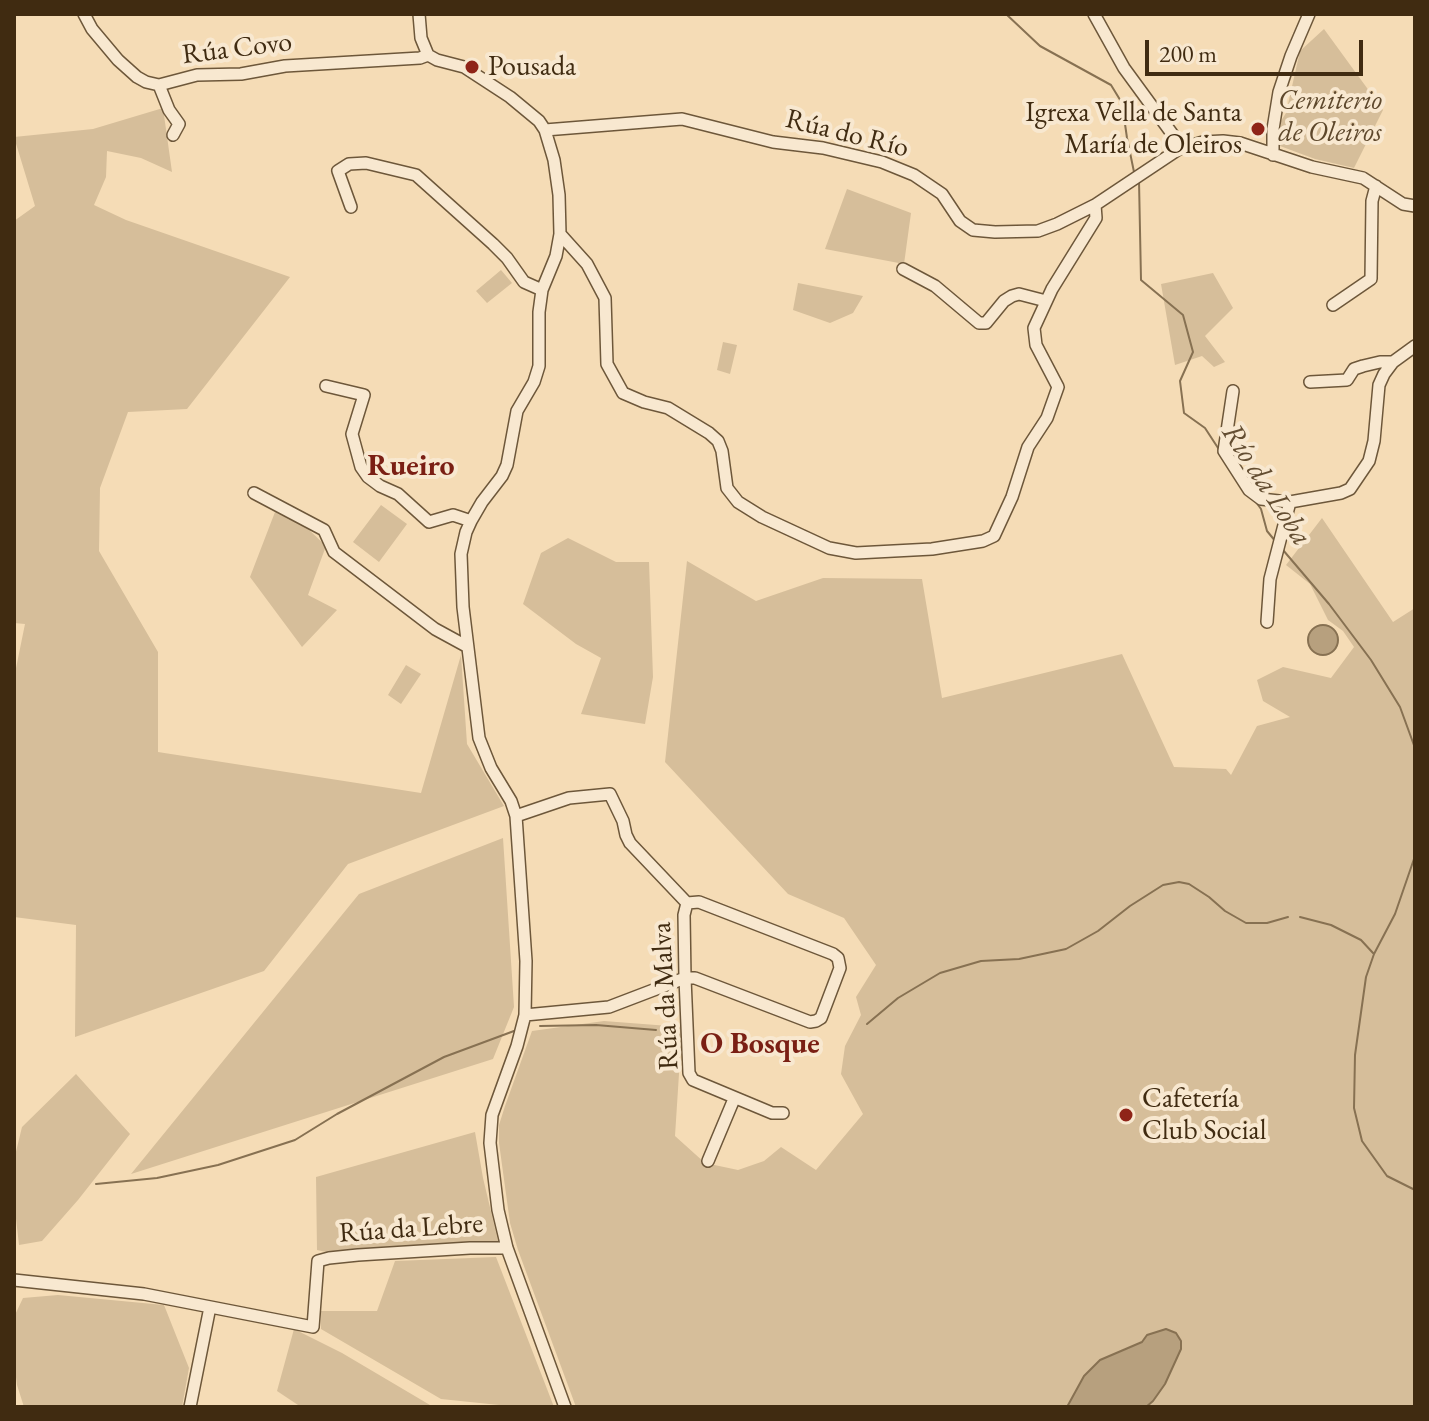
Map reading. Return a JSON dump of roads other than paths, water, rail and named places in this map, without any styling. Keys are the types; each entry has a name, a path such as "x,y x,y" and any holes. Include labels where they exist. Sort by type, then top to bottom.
{"street":[{"name":"Rúa Covo","path":"84,14 92,29 118,60 137,77 159,85 197,75 241,74 285,66 428,55"},
{"path":"419,14 421,38 428,55 464,67 483,79 531,113 545,130 559,195 560,234 556,256 542,290 537,374 517,411 502,476 471,521 461,554 463,607 479,738 516,816 526,961 525,1015 490,1129 498,1210 507,1248 565,1407"},
{"path":"1094,14 1124,68 1173,135 1179,149"},
{"path":"1273,155 1273,129 1279,92 1309,14"},
{"path":"159,85 169,110 179,124 173,135"},
{"name":"Rúa do Río","path":"545,130 682,119 773,142 823,148 882,162 914,175 942,194 960,221 973,230 995,232 1038,231 1057,224 1095,205 1179,149 1203,142 1240,143 1312,167 1363,178 1403,204 1415,206"},
{"path":"351,207 338,171 349,164 366,163 416,175 493,244 524,282 542,290"},
{"path":"1333,305 1371,279 1372,201 1376,186"},
{"path":"560,234 587,264 605,298 607,364 623,393 668,408 718,441 727,488 738,502 762,517 829,548 856,553 932,549 983,541 994,536 1012,497 1028,447 1047,418 1058,387 1036,345 1034,328 1052,289 1096,218 1095,205"},
{"path":"903,269 935,286 979,323 986,323 1012,296 1019,294 1046,301"},
{"path":"1233,391 1224,451 1249,490 1261,499 1290,502 1341,493 1350,489 1369,461 1379,385 1384,374 1393,362 1415,346"},
{"path":"1310,382 1347,380 1354,369 1393,362"},
{"path":"326,386 364,395 352,434 361,467 368,477 398,494 429,522 453,515 471,521"},
{"path":"254,493 324,530 334,552 435,629 468,647"},
{"path":"1267,622 1270,579 1290,502"},
{"name":"Rúa da Malva","path":"516,816 569,798 610,794 630,843 687,903 684,915 689,1073 693,1080 734,1099 772,1113 783,1113"},
{"path":"525,1015 609,1007 685,978 695,978 810,1022 821,1018 840,968 838,958 699,902 687,903"},
{"path":"708,1161 734,1099"},
{"name":"Rúa da Lebre","path":"210,1307 313,1327 318,1261 358,1255 507,1248"},
{"path":"14,1280 144,1294 210,1307 190,1407"}],"waterway":[{"name":"Río da Loba","path":"1006,14 1040,46 1111,85 1122,103 1134,172"},
{"name":"Río da Loba","path":"1139,181 1141,280 1183,315 1193,352 1180,381 1184,413 1205,428 1220,451"},
{"name":"Río da Loba","path":"1256,502 1267,531 1276,542"},
{"name":"Río da Loba","path":"1283,550 1371,660 1400,707 1415,748"},
{"name":"Río da Loba","path":"1415,856 1395,914 1366,977 1355,1055 1354,1108 1362,1141 1387,1176 1415,1190"},
{"path":"867,1024 898,998 940,973 981,961 1019,959 1066,949 1098,931 1163,885 1189,884 1246,923 1267,923 1288,917"},
{"path":"1300,917 1331,925 1361,940 1373,953"},
{"path":"540,1026 596,1025 656,1030"},
{"path":"96,1184 157,1178 218,1165 295,1140 444,1057 514,1031"}],"place":[{"name":"Pousada","path":"472,67"},
{"name":"Igrexa Vella de Santa María de Oleiros","path":"1258,129"},
{"name":"Cafetería Club Social","path":"1126,1115"}],"district":[{"name":"Rueiro","path":"411,467"},
{"name":"O Bosque","path":"760,1045"}],"park label":[{"name":"Cemiterio de Oleiros","path":"1330,117"}]}
